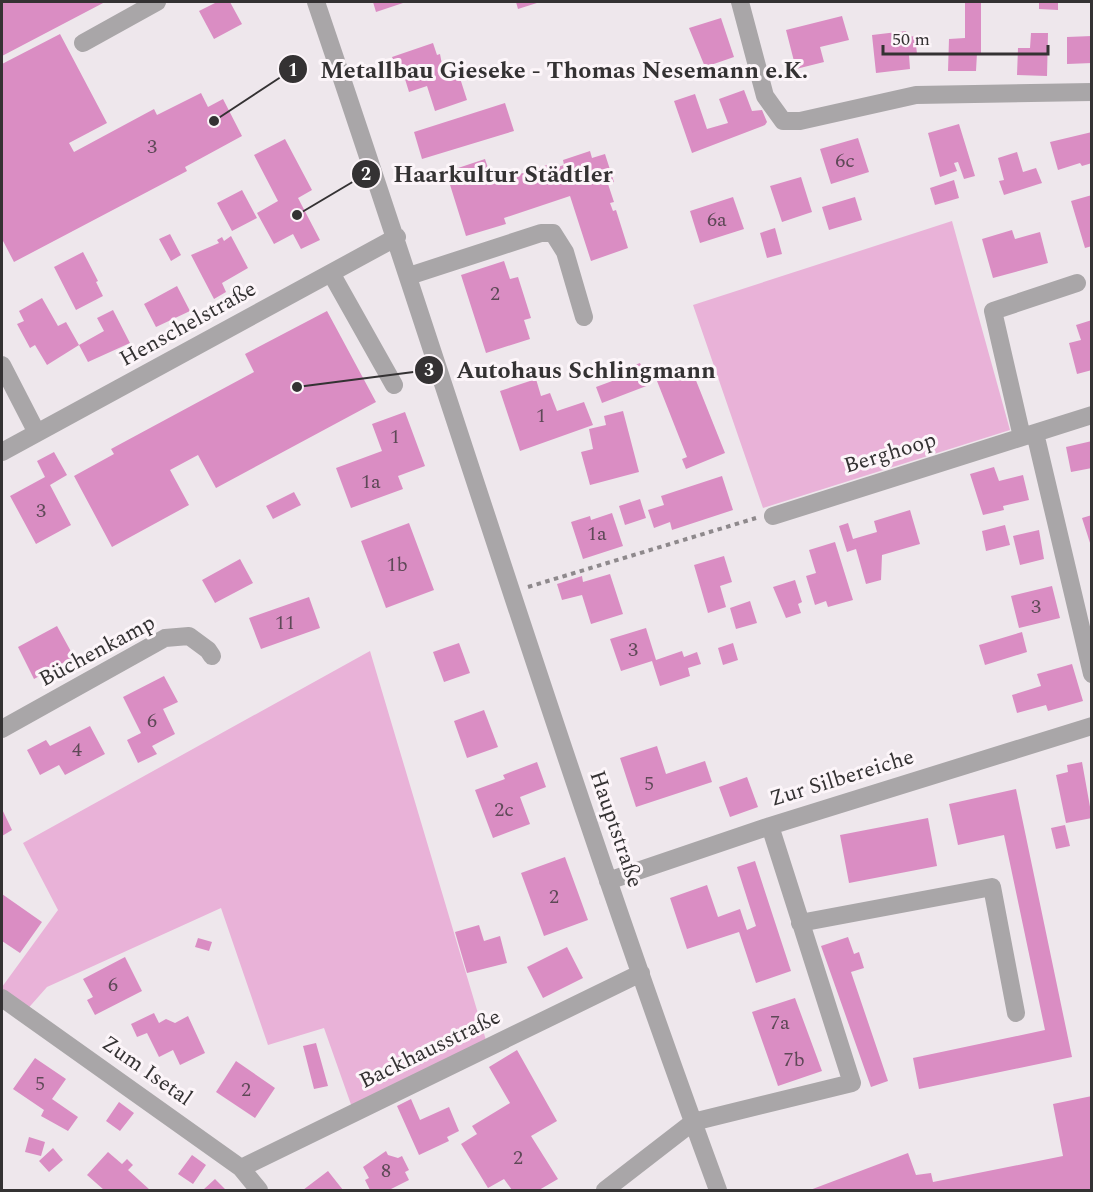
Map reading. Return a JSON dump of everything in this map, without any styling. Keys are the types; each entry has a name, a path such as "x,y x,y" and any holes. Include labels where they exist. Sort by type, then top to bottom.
{"street":[{"path":"83,44 157,2"},
{"name":"Hauptstraße","path":"316,2 397,237 510,593 718,1191"},
{"path":"740,2 765,96 783,121 800,121 916,95 1092,92"},
{"path":"409,276 541,233 554,232 565,252 585,317"},
{"name":"Henschelstraße","path":"2,452 397,237"},
{"path":"331,273 394,385"},
{"path":"1077,283 993,311 1029,435 1092,674"},
{"path":"2,365 37,433"},
{"name":"Berghoop","path":"773,516 1092,415"},
{"name":"Büchenkamp","path":"2,729 165,638 189,636 208,650 212,656"},
{"name":"Zur Silbereiche","path":"609,880 770,826 1092,726"},
{"path":"605,1191 693,1122 852,1083 770,826"},
{"path":"800,923 992,887 1016,1013"},
{"name":"Backhausstraße","path":"241,1168 641,973"},
{"name":"Zum Isetal","path":"2,998 241,1168 259,1191"}],"path":[{"path":"510,593 746,519 773,516"}],"shaded area":[{"path":"952,221 1010,430 763,508 693,305"},
{"path":"370,651 488,1047 354,1113 324,1028 268,1045 221,908 47,987 24,1013 2,998 2,987 58,910 23,843"}],"building":[{"path":"2,2 105,2 2,56"},
{"path":"217,2 230,2 242,24 214,39 199,11"},
{"path":"373,2 406,2 376,12"},
{"path":"516,2 540,2 518,9"},
{"path":"965,2 981,2 981,53 977,53 976,71 948,71 949,39 965,38"},
{"path":"1039,2 1058,2 1058,10 1039,9"},
{"path":"842,16 849,40 820,47 824,62 796,69 786,30"},
{"path":"721,18 734,57 705,67 689,28"},
{"path":"906,31 907,37 915,36 917,54 909,55 910,69 876,73 872,35"},
{"path":"1031,33 1048,33 1047,76 1017,75 1018,48 1030,48"},
{"path":"60,34 107,123 69,143 74,152 154,109 157,115 201,93 208,107 223,99 242,136 185,167 187,171 14,262 2,239 2,64"},
{"path":"1092,36 1092,63 1067,64 1067,37"},
{"path":"433,43 437,55 440,54 445,80 459,75 467,100 435,111 427,86 409,92 405,79 400,80 392,57"},
{"path":"744,90 752,111 762,110 767,122 765,125 692,153 674,101 695,94 707,129 728,123 719,99"},
{"path":"505,103 514,131 422,159 414,132"},
{"path":"959,124 975,176 964,179 958,162 954,163 957,171 940,177 928,133"},
{"path":"1092,132 1092,163 1082,166 1080,163 1058,170 1050,142"},
{"path":"858,138 869,172 831,184 820,149"},
{"path":"285,139 312,190 298,198 320,240 301,249 293,234 274,244 257,213 278,201 254,155"},
{"path":"590,151 592,158 605,154 614,182 608,184 614,202 610,203 613,211 616,210 628,248 591,261 570,196 504,218 506,224 466,236 446,172 485,159 490,174 484,176 487,185 547,165 548,170 564,165 563,160"},
{"path":"1017,152 1023,172 1036,168 1042,183 1004,195 999,181 1004,180 998,158"},
{"path":"801,177 812,212 782,222 770,186"},
{"path":"954,180 959,198 935,205 930,188"},
{"path":"242,190 257,218 232,231 217,203"},
{"path":"1092,195 1092,246 1085,248 1071,201"},
{"path":"733,197 744,229 700,243 690,211"},
{"path":"855,197 862,220 829,230 822,207"},
{"path":"775,228 782,254 767,258 760,233"},
{"path":"1012,230 1015,239 1040,232 1048,263 993,278 982,239"},
{"path":"170,234 181,255 171,261 159,239"},
{"path":"231,236 248,268 222,283 226,292 214,299 191,255 219,243 217,240 222,237 224,241"},
{"path":"83,252 103,296 76,310 54,267"},
{"path":"504,261 510,279 518,277 531,318 524,320 530,339 486,353 461,275"},
{"path":"177,286 190,311 156,327 144,304"},
{"path":"42,298 58,326 66,322 79,345 47,365 35,345 30,348 17,324 24,321 19,311"},
{"path":"113,310 130,343 88,362 79,345 104,331 97,318"},
{"path":"327,311 376,402 216,488 198,455 170,470 189,505 112,547 74,476 114,454 111,449 254,372 245,354"},
{"path":"1092,320 1092,370 1077,374 1069,343 1081,340 1076,325"},
{"path":"640,363 649,385 602,403 596,387 623,377 621,370"},
{"path":"691,368 725,453 686,469 682,459 687,457 657,381"},
{"path":"536,379 541,396 550,393 557,411 584,402 593,425 520,451 500,391"},
{"path":"623,411 639,472 590,485 581,452 593,449 589,429 606,425 604,416"},
{"path":"405,412 425,466 398,476 403,489 351,508 336,468 382,451 372,424"},
{"path":"1092,441 1092,468 1071,472 1066,447"},
{"path":"54,452 67,475 50,485 71,525 36,544 10,496 45,477 37,461"},
{"path":"994,467 999,481 1023,475 1029,500 1003,506 1004,510 983,515 970,474"},
{"path":"722,476 733,510 672,530 670,522 654,528 648,510 664,505 661,496"},
{"path":"294,492 301,505 273,519 266,506"},
{"path":"640,499 646,518 625,525 619,506"},
{"path":"910,510 920,544 882,555 881,580 866,584 856,549 847,552 839,526 848,523 853,539 877,532 874,521"},
{"path":"612,513 623,546 583,559 571,522 590,516 591,520"},
{"path":"1092,515 1092,546 1091,546 1082,518"},
{"path":"409,523 434,590 386,608 361,541"},
{"path":"1005,525 1010,545 986,551 982,531"},
{"path":"1039,530 1044,559 1020,565 1013,536"},
{"path":"835,542 853,600 828,607 826,601 815,605 806,576 816,573 809,550"},
{"path":"724,556 732,582 720,586 726,607 708,613 694,565"},
{"path":"240,559 253,583 215,603 202,580"},
{"path":"610,574 623,614 591,624 582,595 562,600 557,584 582,576 583,582"},
{"path":"795,580 802,602 798,604 801,613 786,618 773,587"},
{"path":"1052,586 1060,618 1019,628 1011,596"},
{"path":"309,597 320,628 261,649 249,618"},
{"path":"750,601 757,623 736,629 730,608"},
{"path":"57,626 74,657 34,679 18,647"},
{"path":"646,628 656,660 682,651 684,657 697,652 701,664 688,668 690,676 660,686 652,661 621,671 610,639"},
{"path":"1022,632 1027,652 985,665 979,645"},
{"path":"459,643 470,673 444,682 433,652"},
{"path":"733,643 738,660 723,665 718,648"},
{"path":"1072,664 1083,701 1048,711 1046,705 1017,713 1012,695 1041,686 1037,674"},
{"path":"164,676 178,702 163,709 175,734 152,746 157,754 138,763 127,740 141,733 123,697"},
{"path":"484,710 498,747 467,758 454,721"},
{"path":"90,726 105,754 65,775 59,765 40,775 27,750 46,740 50,746"},
{"path":"657,746 666,774 705,761 712,782 636,807 620,758"},
{"path":"537,762 546,787 520,797 530,824 493,838 475,790 505,779 503,775"},
{"path":"1082,762 1092,818 1066,823 1056,775 1068,772 1067,765"},
{"path":"747,777 758,807 730,817 719,787"},
{"path":"1016,789 1072,1057 919,1089 913,1058 1045,1030 1004,835 958,845 949,804"},
{"path":"2,809 12,830 2,836"},
{"path":"928,818 937,866 849,883 840,835"},
{"path":"1065,825 1070,846 1056,849 1051,828"},
{"path":"565,857 588,920 544,936 521,873"},
{"path":"755,861 791,971 756,983 739,932 687,949 670,898 707,885 718,917 740,909 747,930 756,926 737,867"},
{"path":"2,894 42,922 20,953 2,941"},
{"path":"479,925 484,941 500,936 507,963 467,973 455,932"},
{"path":"848,937 854,954 859,952 864,968 851,972 888,1081 871,1087 821,946"},
{"path":"198,938 212,942 209,951 195,947"},
{"path":"567,947 583,978 543,998 527,967"},
{"path":"125,957 142,991 95,1015 87,1000 93,997 83,979"},
{"path":"795,998 822,1071 778,1086 752,1012"},
{"path":"154,1013 159,1023 166,1019 175,1023 188,1016 205,1053 180,1065 173,1050 159,1057 147,1033 137,1037 131,1024"},
{"path":"316,1043 328,1086 314,1089 303,1046"},
{"path":"517,1050 557,1121 531,1136 558,1179 539,1190 512,1190 504,1179 488,1188 461,1144 477,1134 472,1126 510,1103 489,1067"},
{"path":"35,1058 66,1079 52,1099 78,1117 68,1131 41,1116 44,1110 13,1089"},
{"path":"236,1061 275,1088 255,1118 216,1092"},
{"path":"1092,1096 1092,1190 810,1190 908,1153 916,1175 931,1173 933,1182 1063,1156 1053,1104"},
{"path":"411,1099 420,1120 449,1107 459,1131 447,1137 449,1141 419,1155 397,1106"},
{"path":"119,1102 134,1113 120,1131 106,1121"},
{"path":"29,1137 45,1142 41,1156 25,1152"},
{"path":"53,1148 63,1160 49,1172 39,1161"},
{"path":"386,1151 388,1155 398,1158 402,1156 409,1170 405,1172 409,1180 389,1190 370,1190 365,1180 369,1178 363,1167"},
{"path":"108,1152 122,1164 127,1159 133,1165 128,1170 150,1190 104,1190 87,1175"},
{"path":"192,1155 206,1165 193,1184 178,1174"},
{"path":"328,1171 343,1190 303,1190"},
{"path":"215,1179 226,1190 203,1190"}],"place":[{"name":"Metallbau Gieseke - Thomas Nesemann e.K.","path":"214,121"},
{"name":"Haarkultur Städtler","path":"297,215"},
{"name":"Autohaus Schlingmann","path":"297,387"}]}
